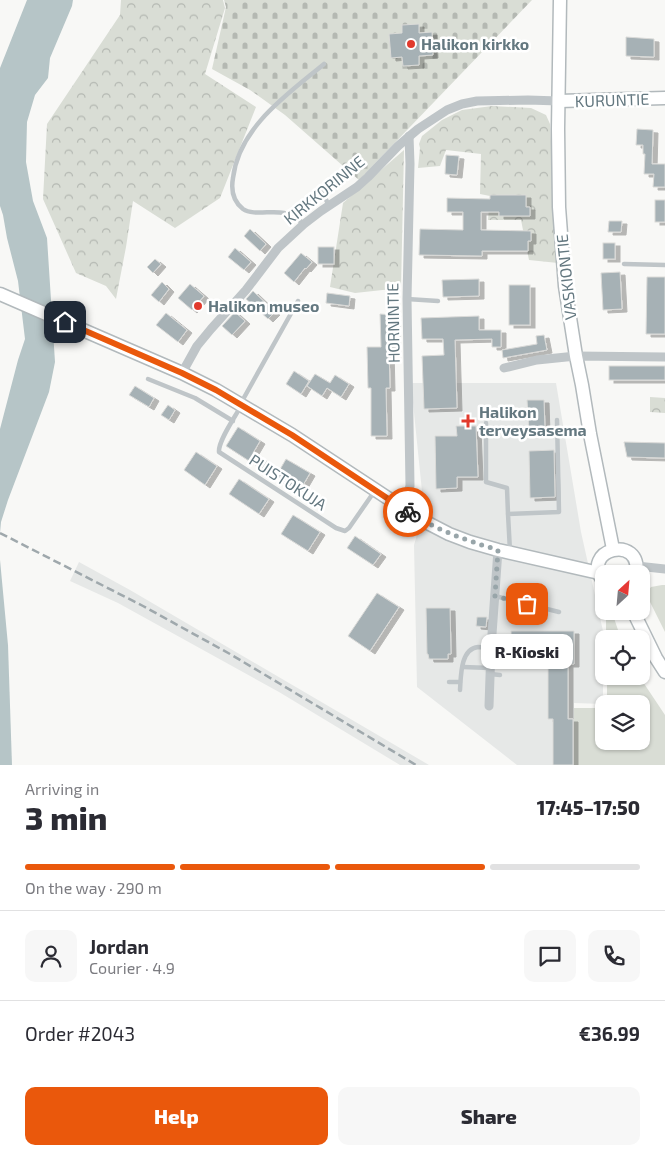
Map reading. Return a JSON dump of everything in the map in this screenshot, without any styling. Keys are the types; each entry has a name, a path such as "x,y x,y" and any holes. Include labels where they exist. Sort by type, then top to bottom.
{"street":[{"name":"VASKIONTIE","path":"560,0 558,207 565,286 590,434 613,549"},
{"name":"KURUNTIE","path":"559,101 665,98"},
{"name":"KIRKKORINNE","path":"182,373 211,328 246,290 278,248 304,224 362,182 409,136 447,110 477,100 559,101"},
{"name":"HORNINTIE","path":"402,508 410,486 407,299 409,136"},
{"path":"0,294 182,373 216,390 292,435 418,518 449,534 470,542 595,576"},
{"path":"504,368 537,360 576,356 665,357"},
{"path":"599,565 600,559 613,549 628,552 632,555 635,565"},
{"path":"489,706 490,648 495,596 504,551"},
{"path":"650,570 665,569"},
{"path":"638,620 656,658 665,672"}],"lane":[{"path":"304,224 293,216 279,212 250,212 244,209 238,204 233,193 233,174 241,150 255,127 277,104 324,64"},
{"path":"293,216 321,189 341,176"},
{"path":"321,189 329,206"},
{"path":"624,264 665,265"},
{"path":"407,299 438,301"},
{"name":"PUISTOKUJA","path":"298,301 219,447 219,452 336,528 345,531 375,490"},
{"path":"148,379 195,398 233,421"},
{"path":"508,514 559,512 557,420"},
{"path":"486,423 486,482 507,488 508,514 504,551"},
{"path":"495,596 559,612"},
{"path":"460,690 464,658 469,650 476,647 490,648"},
{"path":"463,667 490,671 500,675"},
{"path":"449,682 460,682"}],"shaded area":[{"path":"27,0 73,0 50,58 48,78 35,95 27,122 26,162 33,201 47,238 55,362 49,392 8,500 1,522 0,533 0,429 25,339 18,281 0,206 0,68"},
{"path":"411,383 556,383 581,532 595,595 595,620 601,620 603,630 595,630 595,685 603,685 603,695 595,695 595,704 574,703 574,765 517,765 417,687 414,545 424,511"},
{"path":"0,560 8,645 12,765 0,765"},
{"path":"79,562 429,765 400,765 279,692 118,603 70,581"}],"green space":[{"path":"121,0 223,0 225,8 205,74 256,107 220,198 175,228 133,201 116,299 106,286 76,273 43,199 47,124 120,15"},
{"path":"224,0 532,0 359,180 285,115 250,90 212,69 226,7"},
{"path":"492,106 531,108 546,115 550,124 558,263 529,260 521,220 488,220 490,196 480,194 481,154 446,150 440,166 418,168 419,144 422,136 442,120 462,110"},
{"path":"404,150 401,288 355,293 330,287 343,203"},
{"path":"650,397 665,398 665,413 650,412"},
{"path":"665,585 665,632 650,602 651,587"},
{"path":"606,620 615,620 618,630 606,630"},
{"path":"607,685 645,685 665,715 665,765 574,765 574,708 595,708 595,750 650,750 650,695 607,695"}],"building":[{"name":"Halikon kirkko","path":"419,24 419,33 432,32 433,55 419,56 419,65 403,66 402,57 391,58 389,34 402,33 402,25"},
{"path":"626,37 654,39 654,57 626,56"},
{"path":"637,129 653,130 652,164 665,164 665,187 653,187 654,174 644,174 645,154 643,154 643,145 636,145"},
{"path":"446,155 459,156 457,175 445,174"},
{"path":"490,195 526,195 526,207 530,207 530,216 499,216 499,212 481,212 481,230 531,231 528,251 482,251 482,256 419,255 420,229 463,230 463,212 447,212 447,198 490,199"},
{"path":"655,200 665,200 665,222 655,222"},
{"path":"609,221 622,221 621,232 608,232"},
{"path":"250,229 266,244 260,251 244,236"},
{"path":"603,243 615,243 615,259 603,259"},
{"path":"318,247 334,247 334,264 318,264"},
{"path":"235,248 251,262 244,270 228,257"},
{"path":"301,253 312,262 294,282 284,273"},
{"path":"155,259 161,264 153,273 147,267"},
{"path":"620,272 622,309 603,310 601,273"},
{"path":"647,277 665,277 665,334 646,334"},
{"path":"479,279 479,296 443,297 442,280"},
{"path":"162,282 169,289 159,302 151,295"},
{"path":"190,284 204,296 192,310 178,298"},
{"path":"509,285 530,285 530,325 509,325"},
{"path":"253,291 275,312 268,319 246,299"},
{"path":"327,293 350,296 349,306 326,303"},
{"path":"235,312 245,321 232,335 222,326"},
{"path":"166,313 187,330 178,342 156,325"},
{"path":"380,314 395,315 395,348 389,348 390,388 386,388 387,436 371,436 371,388 368,388 367,347 381,347"},
{"path":"479,316 479,330 501,330 501,347 492,347 492,339 455,340 457,408 424,409 422,356 444,355 443,339 422,339 421,318"},
{"path":"544,335 547,350 503,358 502,350 537,344 536,336"},
{"path":"609,366 665,366 665,380 609,380"},
{"path":"294,371 309,381 301,394 286,384"},
{"path":"315,374 330,383 335,375 349,384 341,397 327,388 322,396 307,386"},
{"path":"135,386 154,398 149,407 129,395"},
{"path":"527,400 544,400 545,430 529,431"},
{"path":"168,405 175,410 169,420 161,415"},
{"path":"456,426 476,426 478,477 457,477 457,488 436,489 435,436 457,436"},
{"path":"238,427 260,441 253,453 268,462 263,470 226,446"},
{"path":"624,442 665,443 665,458 627,457"},
{"path":"554,450 555,497 530,498 529,451"},
{"path":"196,452 217,466 205,485 184,470"},
{"path":"286,459 310,473 299,492 275,478"},
{"path":"239,479 269,499 259,514 229,494"},
{"path":"293,515 320,532 308,551 281,534"},
{"path":"355,536 381,554 373,565 347,548"},
{"path":"377,593 399,607 370,651 348,636"},
{"path":"426,608 450,608 451,654 448,654 448,659 429,659 427,654"},
{"path":"477,617 487,617 486,627 476,626"},
{"path":"511,631 574,631 574,664 568,664 568,719 573,719 573,765 553,765 553,719 548,719 548,656 511,656"}],"railway":[{"path":"0,533 143,606 230,654 416,765"}],"way so far":[{"path":"408,512 449,534 498,550 495,596 527,604"}],"place":[{"name":"Halikon kirkko","path":"411,44"},
{"name":"Halikon museo","path":"198,306"},
{"name":"Halikon terveysasema","path":"468,421"},
{"name":"R-Kioski","path":"527,604"}],"route":[{"path":"65,322 182,373 216,390 292,435 408,512"}]}
